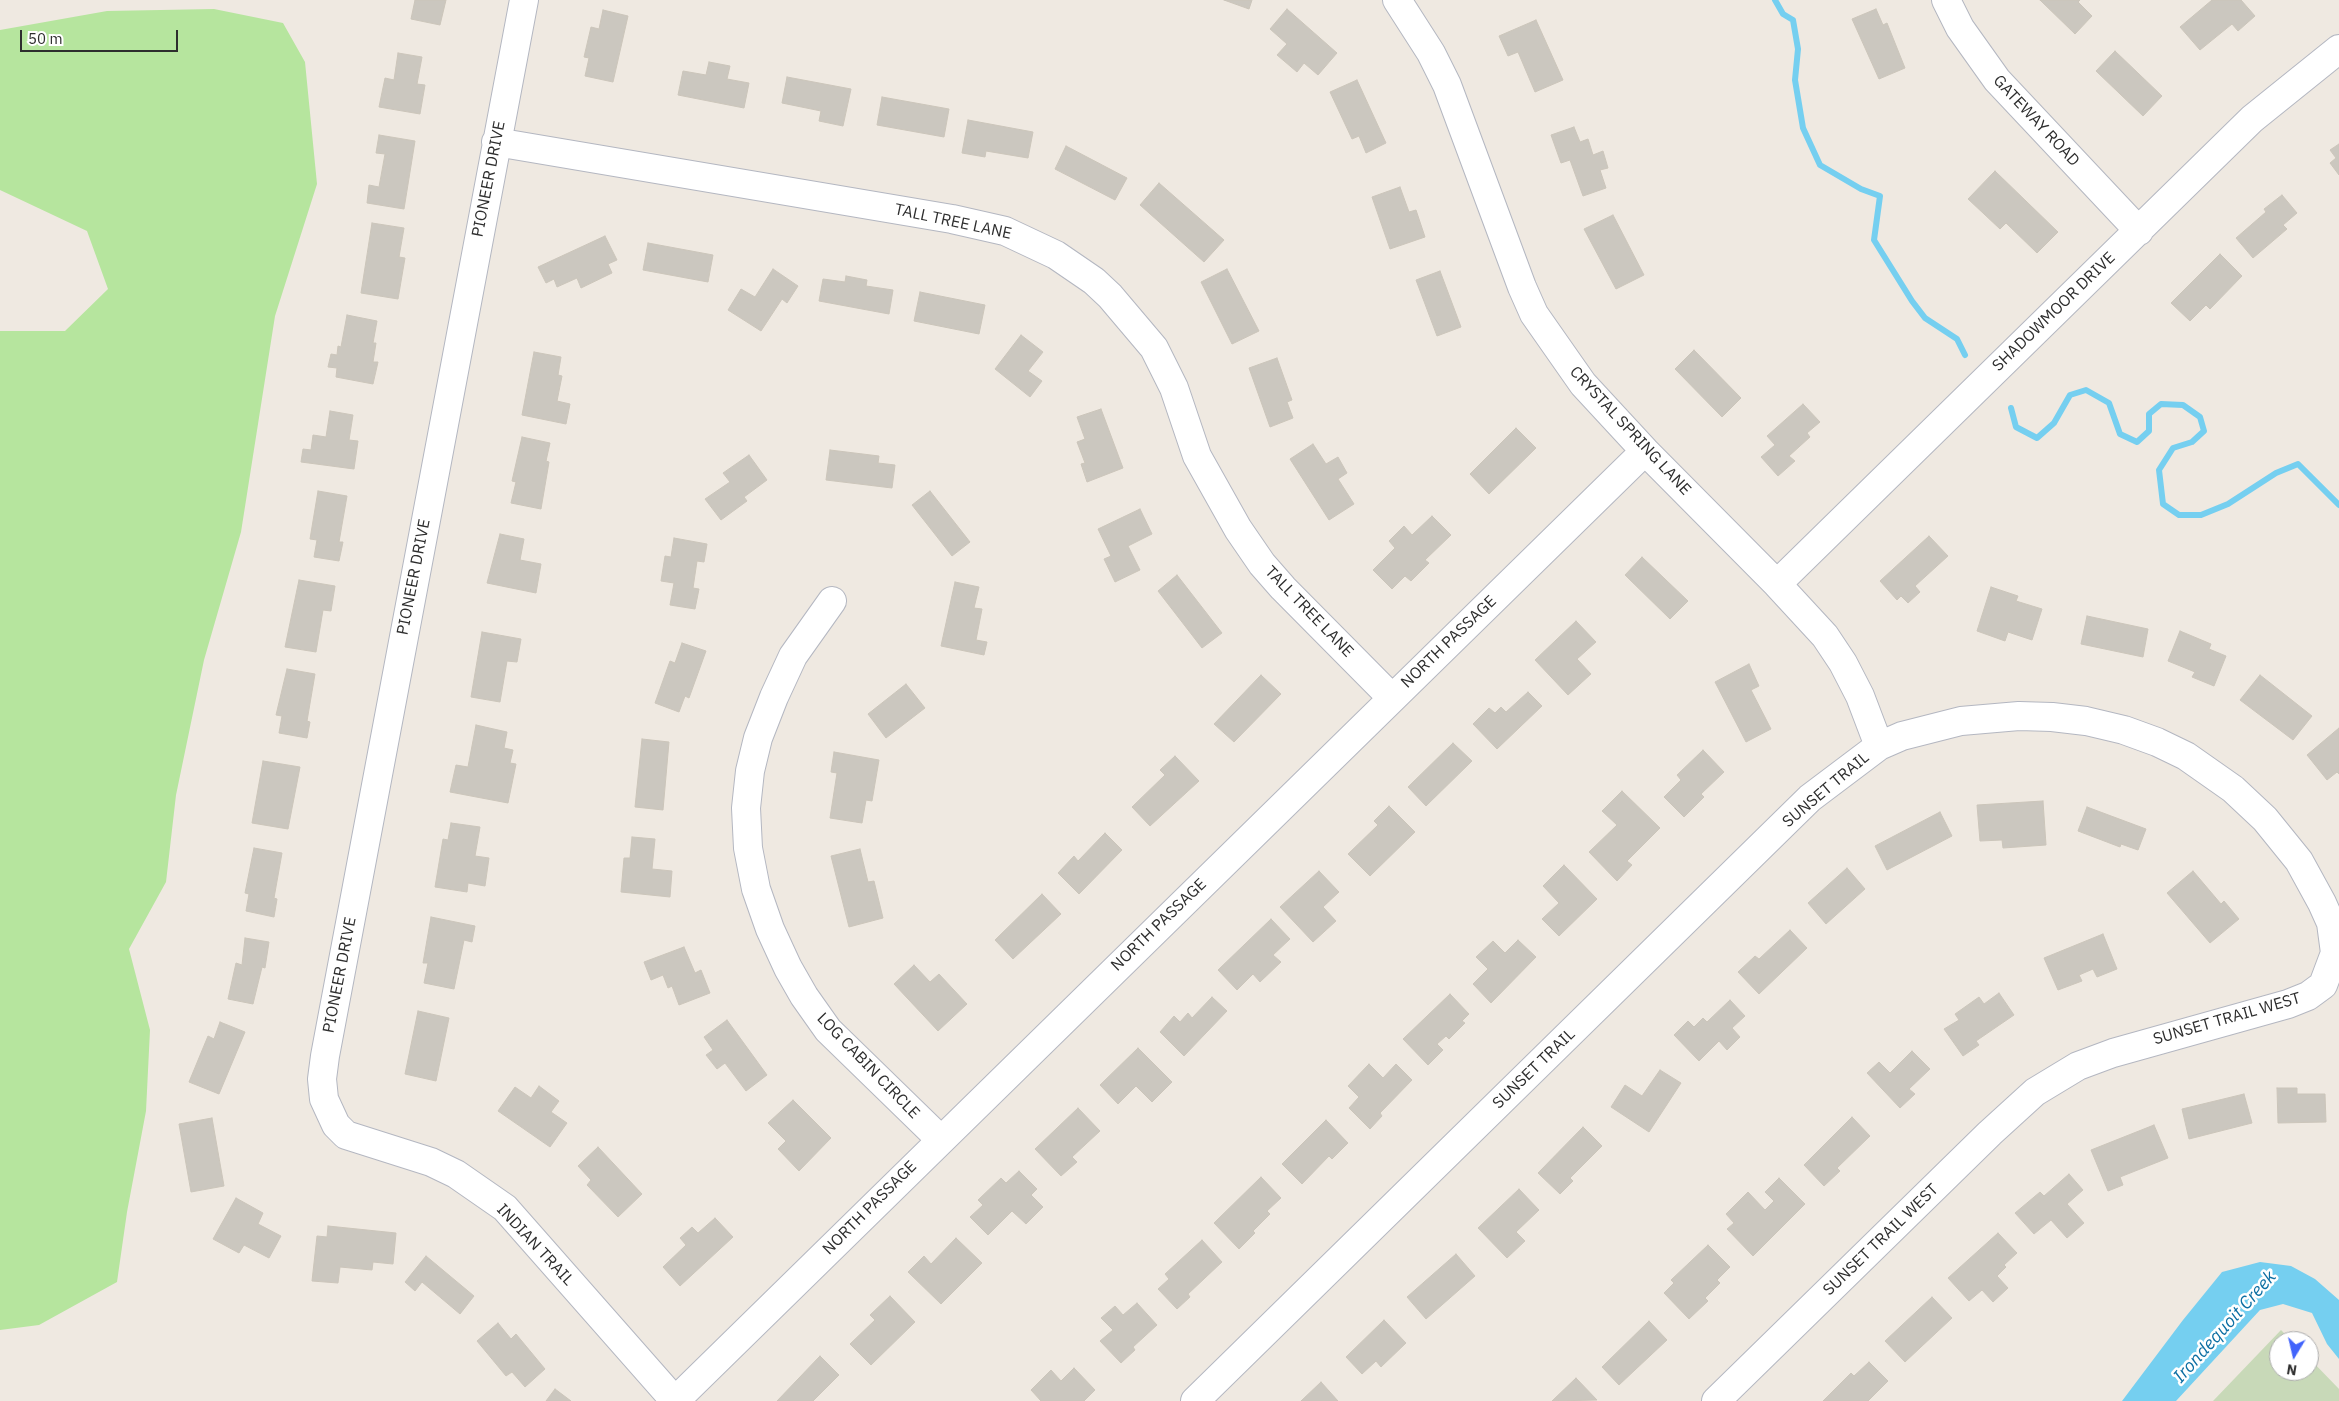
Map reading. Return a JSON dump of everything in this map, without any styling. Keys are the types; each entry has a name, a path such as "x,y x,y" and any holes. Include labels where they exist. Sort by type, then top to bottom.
{"street":[{"name":"PIONEER DRIVE","path":"359,1141 346,1135 336,1125 324,1099 322,1079 325,1056 524,0"},
{"name":"CRYSTAL SPRING LANE","path":"1397,0 1431,53 1447,85 1522,287 1534,314 1584,384 1644,451 1777,584 1825,636 1843,663 1860,696 1879,746"},
{"name":"GATEWAY ROAD","path":"1946,0 1960,28 1997,80 2139,231"},
{"name":"SHADOWMOOR DRIVE","path":"1777,584 2252,119 2339,49"},
{"name":"TALL TREE LANE","path":"496,142 952,219 1004,231 1056,255 1110,296 1154,348 1174,388 1197,456 1229,514 1262,564 1282,588 1392,698"},
{"name":"NORTH PASSAGE","path":"675,1401 940,1139 1644,451"},
{"name":"LOG CABIN CIRCLE","path":"832,601 794,656 774,697 758,738 750,771 746,808 748,848 770,929 788,968 804,996 828,1030 940,1139"},
{"name":"SUNSET TRAIL WEST","path":"1716,1401 1990,1132 2035,1092 2078,1066 2113,1053 2288,1004 2308,996 2323,985 2335,953 2331,923 2312,882 2299,861 2265,819 2210,771 2157,742 2124,730 2086,721 2019,716 1961,721 1902,736 1879,746"},
{"name":"SUNSET TRAIL","path":"1195,1401 1810,798 1879,746"},
{"name":"INDIAN TRAIL","path":"359,1141 398,1151 448,1170 480,1189 505,1208 675,1401"}],"green space":[{"path":"214,9 283,23 305,62 317,184 275,316 241,532 204,660 176,795 166,882 129,949 150,1030 146,1111 127,1212 117,1282 39,1325 0,1330 0,331 65,331 108,289 87,231 0,190 0,30 107,11"},
{"path":"2269,1343 2269,1381 2319,1381 2319,1368 2339,1389 2339,1401 2213,1401"}],"water":[{"name":"Irondequoit Creek","path":"2260,1262 2291,1266 2315,1279 2339,1300 2339,1359 2327,1344 2312,1313 2283,1304 2260,1310 2176,1401 2122,1401 2222,1272"}],"building":[{"path":"415,0 446,0 440,25 411,19"},
{"path":"1224,0 1252,0 1249,9"},
{"path":"2040,0 2080,0 2078,2 2092,16 2075,34"},
{"path":"2212,0 2241,0 2255,16 2238,31 2232,24 2200,50 2180,27"},
{"path":"1287,9 1337,53 1318,75 1304,63 1297,72 1277,55 1287,44 1270,29"},
{"path":"1876,9 1883,25 1887,23 1905,68 1879,79 1852,19"},
{"path":"603,10 628,16 613,82 585,76 589,58 584,57 591,27 599,29"},
{"path":"1536,20 1563,80 1535,92 1518,52 1508,56 1499,36"},
{"path":"2115,51 2162,96 2143,116 2096,71"},
{"path":"398,53 422,57 417,84 425,85 420,114 379,107 385,78 394,80"},
{"path":"709,62 730,66 727,79 749,83 744,108 678,95 683,71 706,75"},
{"path":"787,77 851,89 843,126 819,121 821,111 782,103"},
{"path":"1357,80 1386,143 1366,153 1359,136 1352,139 1330,92"},
{"path":"882,97 949,109 944,137 877,125"},
{"path":"968,120 1033,132 1028,158 986,151 985,157 962,153"},
{"path":"1574,127 1580,142 1588,139 1593,155 1603,151 1608,168 1600,170 1606,188 1583,196 1570,160 1561,163 1551,135"},
{"path":"379,135 415,141 404,209 367,203 369,185 379,187 385,154 376,153"},
{"path":"2339,144 2339,175 2330,163 2336,158 2330,150"},
{"path":"1066,146 1127,178 1115,200 1055,169"},
{"path":"1995,171 2058,232 2037,253 2006,223 2000,229 1968,199"},
{"path":"1159,183 1224,240 1204,262 1140,205"},
{"path":"1400,187 1409,212 1416,210 1425,237 1390,249 1372,197"},
{"path":"2282,195 2297,213 2283,225 2287,229 2253,258 2236,238 2266,212 2264,209"},
{"path":"1613,215 1644,275 1616,289 1584,229"},
{"path":"372,223 404,228 399,257 405,258 398,299 361,293"},
{"path":"605,236 617,260 608,264 612,273 581,288 577,278 557,287 554,279 546,283 538,267"},
{"path":"648,243 713,255 708,282 643,270"},
{"path":"2220,254 2242,276 2210,309 2206,305 2190,321 2171,303"},
{"path":"773,269 798,286 787,303 782,299 761,331 728,310 741,289 755,297"},
{"path":"1227,269 1259,331 1232,344 1201,282"},
{"path":"1440,271 1461,327 1437,336 1416,280"},
{"path":"846,276 867,280 866,286 893,290 889,314 819,301 823,279 845,282"},
{"path":"920,292 985,305 979,334 914,321"},
{"path":"347,315 377,321 373,343 376,343 373,362 378,362 373,384 336,377 337,368 328,367 331,354 337,355 338,346 341,347"},
{"path":"1021,335 1043,352 1028,371 1042,381 1030,397 995,369"},
{"path":"1694,350 1741,398 1722,417 1675,369"},
{"path":"534,352 561,357 558,375 562,376 557,401 570,404 566,424 522,415"},
{"path":"1277,358 1292,400 1287,402 1293,418 1270,427 1249,368"},
{"path":"1803,404 1820,422 1807,433 1810,437 1789,456 1795,461 1778,476 1761,457 1775,445 1767,436"},
{"path":"1101,409 1123,468 1087,482 1081,464 1085,463 1077,442 1085,439 1077,417"},
{"path":"330,411 353,415 349,440 358,441 354,469 301,462 303,449 311,450 313,435 326,437"},
{"path":"1516,428 1536,448 1489,494 1470,474"},
{"path":"522,437 550,443 546,461 549,462 541,509 511,503 516,482 512,481"},
{"path":"1313,444 1326,464 1338,457 1347,473 1338,479 1354,504 1329,520 1290,459"},
{"path":"830,450 879,456 878,463 895,465 892,488 826,480"},
{"path":"749,455 767,480 744,497 747,501 721,520 705,499 730,482 723,473"},
{"path":"318,491 347,496 339,542 343,542 339,561 314,557 317,540 310,539"},
{"path":"930,491 970,542 952,556 912,505"},
{"path":"1140,509 1152,534 1128,546 1140,570 1115,582 1104,559 1111,556 1098,529"},
{"path":"1432,516 1451,535 1425,560 1429,563 1411,581 1405,576 1392,589 1373,570 1395,548 1389,541 1404,526 1412,535"},
{"path":"500,534 524,539 520,560 541,564 536,593 487,583"},
{"path":"1929,536 1948,556 1915,586 1920,592 1908,603 1901,596 1897,600 1880,581"},
{"path":"674,538 707,544 704,562 697,561 693,588 699,589 695,609 670,605 674,583 661,581 665,556 671,557"},
{"path":"1642,557 1688,601 1670,619 1625,575"},
{"path":"1177,575 1222,633 1202,648 1158,591"},
{"path":"299,580 335,586 331,611 323,610 316,652 285,647"},
{"path":"955,582 979,587 974,608 982,609 976,640 987,642 984,655 941,646"},
{"path":"1991,587 2018,596 2016,601 2042,609 2032,640 2008,632 2005,641 1977,631"},
{"path":"2087,616 2148,629 2143,657 2081,644"},
{"path":"1576,621 1596,642 1577,659 1591,674 1568,695 1535,660"},
{"path":"2180,631 2211,644 2209,649 2226,656 2214,686 2192,677 2195,672 2168,661"},
{"path":"482,632 521,639 517,662 507,661 500,702 471,697"},
{"path":"682,643 706,651 689,698 685,696 679,712 655,703 670,661 675,663"},
{"path":"1749,664 1759,686 1751,690 1771,729 1746,742 1715,682"},
{"path":"287,669 315,674 307,721 310,722 307,738 279,733 282,716 276,715"},
{"path":"1261,675 1281,694 1234,742 1214,724"},
{"path":"2260,675 2312,716 2293,740 2240,700"},
{"path":"906,684 925,708 886,738 868,714"},
{"path":"1528,692 1542,706 1497,749 1473,724 1489,708 1495,713 1501,707 1506,712"},
{"path":"476,725 507,732 504,748 513,750 510,763 516,764 508,803 450,792 456,765 468,767"},
{"path":"2339,728 2339,774 2337,772 2327,780 2307,755"},
{"path":"642,739 669,742 663,810 635,807"},
{"path":"1453,743 1472,761 1426,806 1408,787"},
{"path":"1703,750 1724,772 1701,794 1704,797 1684,817 1664,797 1681,780 1677,775"},
{"path":"834,752 879,760 872,801 866,800 862,823 830,818 837,773 831,772"},
{"path":"1175,756 1199,781 1150,826 1132,807 1165,775 1160,770"},
{"path":"263,761 300,767 288,829 252,823"},
{"path":"1622,791 1660,828 1627,861 1632,865 1617,881 1589,852 1617,825 1602,811"},
{"path":"2043,801 2046,845 2003,848 2002,840 1980,841 1977,805"},
{"path":"1389,806 1415,832 1370,876 1348,854 1378,825 1374,821"},
{"path":"2087,807 2146,829 2138,850 2121,844 2120,847 2078,831"},
{"path":"1940,812 1952,836 1887,870 1875,846"},
{"path":"451,823 480,827 475,856 489,858 485,886 468,883 467,892 435,887 443,839 448,840"},
{"path":"1105,833 1122,850 1079,894 1058,873 1074,856 1078,861"},
{"path":"632,837 655,839 652,869 672,871 670,897 621,892 624,858 630,858"},
{"path":"254,848 282,853 274,898 277,899 274,917 246,911 249,894 245,893"},
{"path":"860,849 868,882 874,881 883,918 849,927 831,856"},
{"path":"1564,865 1597,899 1559,936 1542,919 1559,903 1543,886"},
{"path":"1847,868 1865,889 1826,924 1808,903"},
{"path":"1319,871 1339,892 1323,907 1336,921 1313,942 1280,907"},
{"path":"2193,871 2221,904 2224,901 2239,919 2210,943 2167,893"},
{"path":"1042,894 1061,914 1013,959 995,940"},
{"path":"431,917 475,926 472,942 464,940 454,989 424,983 428,963 423,963"},
{"path":"1271,919 1290,939 1273,955 1281,962 1260,982 1253,974 1237,990 1218,970"},
{"path":"1790,930 1807,948 1759,994 1738,972 1755,956 1759,959"},
{"path":"2103,934 2117,969 2097,977 2093,969 2079,975 2082,981 2058,990 2044,958"},
{"path":"245,938 269,942 265,968 262,967 253,1004 228,999 236,963 242,965"},
{"path":"1518,940 1536,957 1491,1003 1473,984 1488,969 1476,957 1493,941 1505,953"},
{"path":"684,947 695,973 701,970 710,993 679,1005 672,986 668,988 663,975 651,980 644,962"},
{"path":"914,965 930,982 939,974 967,1004 938,1031 894,984"},
{"path":"1999,993 2014,1015 1976,1041 1979,1045 1963,1056 1944,1029 1959,1020 1955,1014 1979,997 1984,1004"},
{"path":"1450,994 1469,1014 1462,1021 1465,1023 1449,1039 1446,1036 1437,1044 1443,1050 1428,1065 1403,1039"},
{"path":"1212,997 1227,1011 1184,1056 1160,1032 1174,1016 1180,1022 1188,1013 1192,1018"},
{"path":"1730,1000 1745,1016 1732,1028 1740,1037 1727,1050 1719,1041 1699,1061 1674,1035 1688,1021 1694,1027 1703,1018 1707,1022"},
{"path":"418,1011 449,1018 436,1081 405,1074"},
{"path":"727,1020 767,1075 746,1091 725,1063 717,1069 706,1055 713,1050 704,1037"},
{"path":"220,1022 245,1032 219,1094 189,1082 208,1036 214,1039"},
{"path":"1138,1048 1172,1082 1152,1102 1136,1086 1118,1104 1100,1085"},
{"path":"1912,1051 1930,1069 1909,1089 1915,1094 1900,1108 1867,1073 1879,1062 1890,1073"},
{"path":"1369,1064 1383,1078 1396,1064 1412,1080 1380,1113 1382,1116 1370,1129 1349,1108 1359,1097 1348,1086"},
{"path":"1660,1070 1681,1083 1649,1132 1611,1107 1625,1085 1642,1096"},
{"path":"539,1086 559,1101 551,1112 567,1123 550,1147 498,1111 515,1087 531,1098"},
{"path":"2277,1088 2297,1088 2297,1094 2325,1094 2326,1122 2278,1123"},
{"path":"2244,1094 2252,1123 2189,1139 2182,1109"},
{"path":"793,1100 831,1138 799,1171 778,1149 786,1141 768,1123"},
{"path":"1078,1108 1100,1131 1072,1157 1077,1162 1061,1176 1035,1149"},
{"path":"1852,1117 1870,1136 1837,1168 1840,1171 1824,1186 1804,1165"},
{"path":"212,1118 224,1186 191,1192 179,1124"},
{"path":"1326,1120 1348,1143 1332,1159 1329,1156 1302,1184 1282,1164"},
{"path":"2154,1125 2168,1158 2120,1177 2123,1185 2108,1191 2091,1150"},
{"path":"1583,1127 1602,1146 1570,1178 1573,1181 1560,1194 1538,1173"},
{"path":"598,1147 642,1194 618,1217 587,1185 591,1180 578,1166"},
{"path":"1019,1171 1037,1189 1031,1195 1043,1207 1026,1224 1012,1211 988,1235 970,1217 983,1205 978,1200 1001,1178 1006,1183"},
{"path":"2069,1174 2083,1190 2067,1204 2084,1223 2067,1238 2051,1220 2034,1234 2015,1213 2040,1192 2044,1196"},
{"path":"1261,1177 1281,1198 1267,1211 1270,1214 1239,1249 1214,1223"},
{"path":"1779,1178 1805,1204 1753,1256 1727,1229 1734,1223 1726,1214 1748,1192 1765,1210 1774,1201 1765,1192"},
{"path":"1519,1189 1539,1210 1516,1232 1525,1241 1507,1258 1478,1228"},
{"path":"236,1198 263,1213 258,1224 281,1236 269,1258 244,1245 239,1253 213,1239"},
{"path":"715,1218 733,1237 680,1286 663,1267 686,1245 680,1238 692,1227 698,1233"},
{"path":"328,1226 396,1233 393,1264 373,1262 372,1270 340,1267 338,1283 312,1281 317,1236 327,1237"},
{"path":"1998,1233 2017,1253 2004,1265 2006,1267 1997,1276 2008,1288 1993,1302 1982,1290 1969,1301 1948,1278"},
{"path":"956,1238 982,1263 941,1304 908,1272 924,1256 931,1264"},
{"path":"1202,1240 1222,1262 1188,1294 1190,1297 1177,1309 1158,1289 1169,1279 1165,1274"},
{"path":"1708,1245 1730,1267 1717,1280 1720,1283 1705,1298 1708,1301 1689,1319 1664,1293 1674,1283 1671,1280"},
{"path":"1456,1254 1475,1276 1426,1319 1407,1297"},
{"path":"426,1256 474,1296 460,1314 422,1282 415,1291 405,1282"},
{"path":"890,1296 915,1322 871,1365 850,1344 875,1320 870,1315"},
{"path":"1932,1297 1952,1318 1905,1362 1885,1341"},
{"path":"1137,1303 1157,1325 1133,1347 1135,1350 1121,1363 1100,1341 1113,1330 1101,1318 1115,1306 1123,1315"},
{"path":"1384,1320 1406,1343 1381,1367 1376,1361 1362,1374 1346,1357"},
{"path":"1649,1321 1667,1340 1619,1385 1602,1367"},
{"path":"498,1323 511,1339 516,1334 545,1369 525,1387 512,1372 506,1376 477,1341"},
{"path":"820,1356 839,1375 813,1401 777,1401"},
{"path":"1869,1362 1888,1381 1868,1401 1823,1401 1851,1373 1854,1376"},
{"path":"1074,1368 1095,1390 1084,1401 1041,1401 1031,1390 1051,1370 1061,1381"},
{"path":"1576,1378 1597,1400 1552,1401"},
{"path":"1321,1382 1338,1401 1301,1401"},
{"path":"555,1389 571,1401 546,1401"}],"waterway":[{"path":"1775,0 1783,14 1793,20 1798,49 1795,80 1803,128 1820,165 1861,189 1880,196 1874,240 1912,301 1925,318 1957,339 1965,355"},
{"path":"2011,408 2016,427 2037,438 2054,423 2070,395 2086,390 2109,403 2120,434 2137,442 2149,431 2149,414 2161,404 2183,405 2200,417 2204,431 2192,442 2173,448 2159,470 2163,504 2179,515 2201,515 2228,504 2276,473 2298,464 2339,505"}]}
